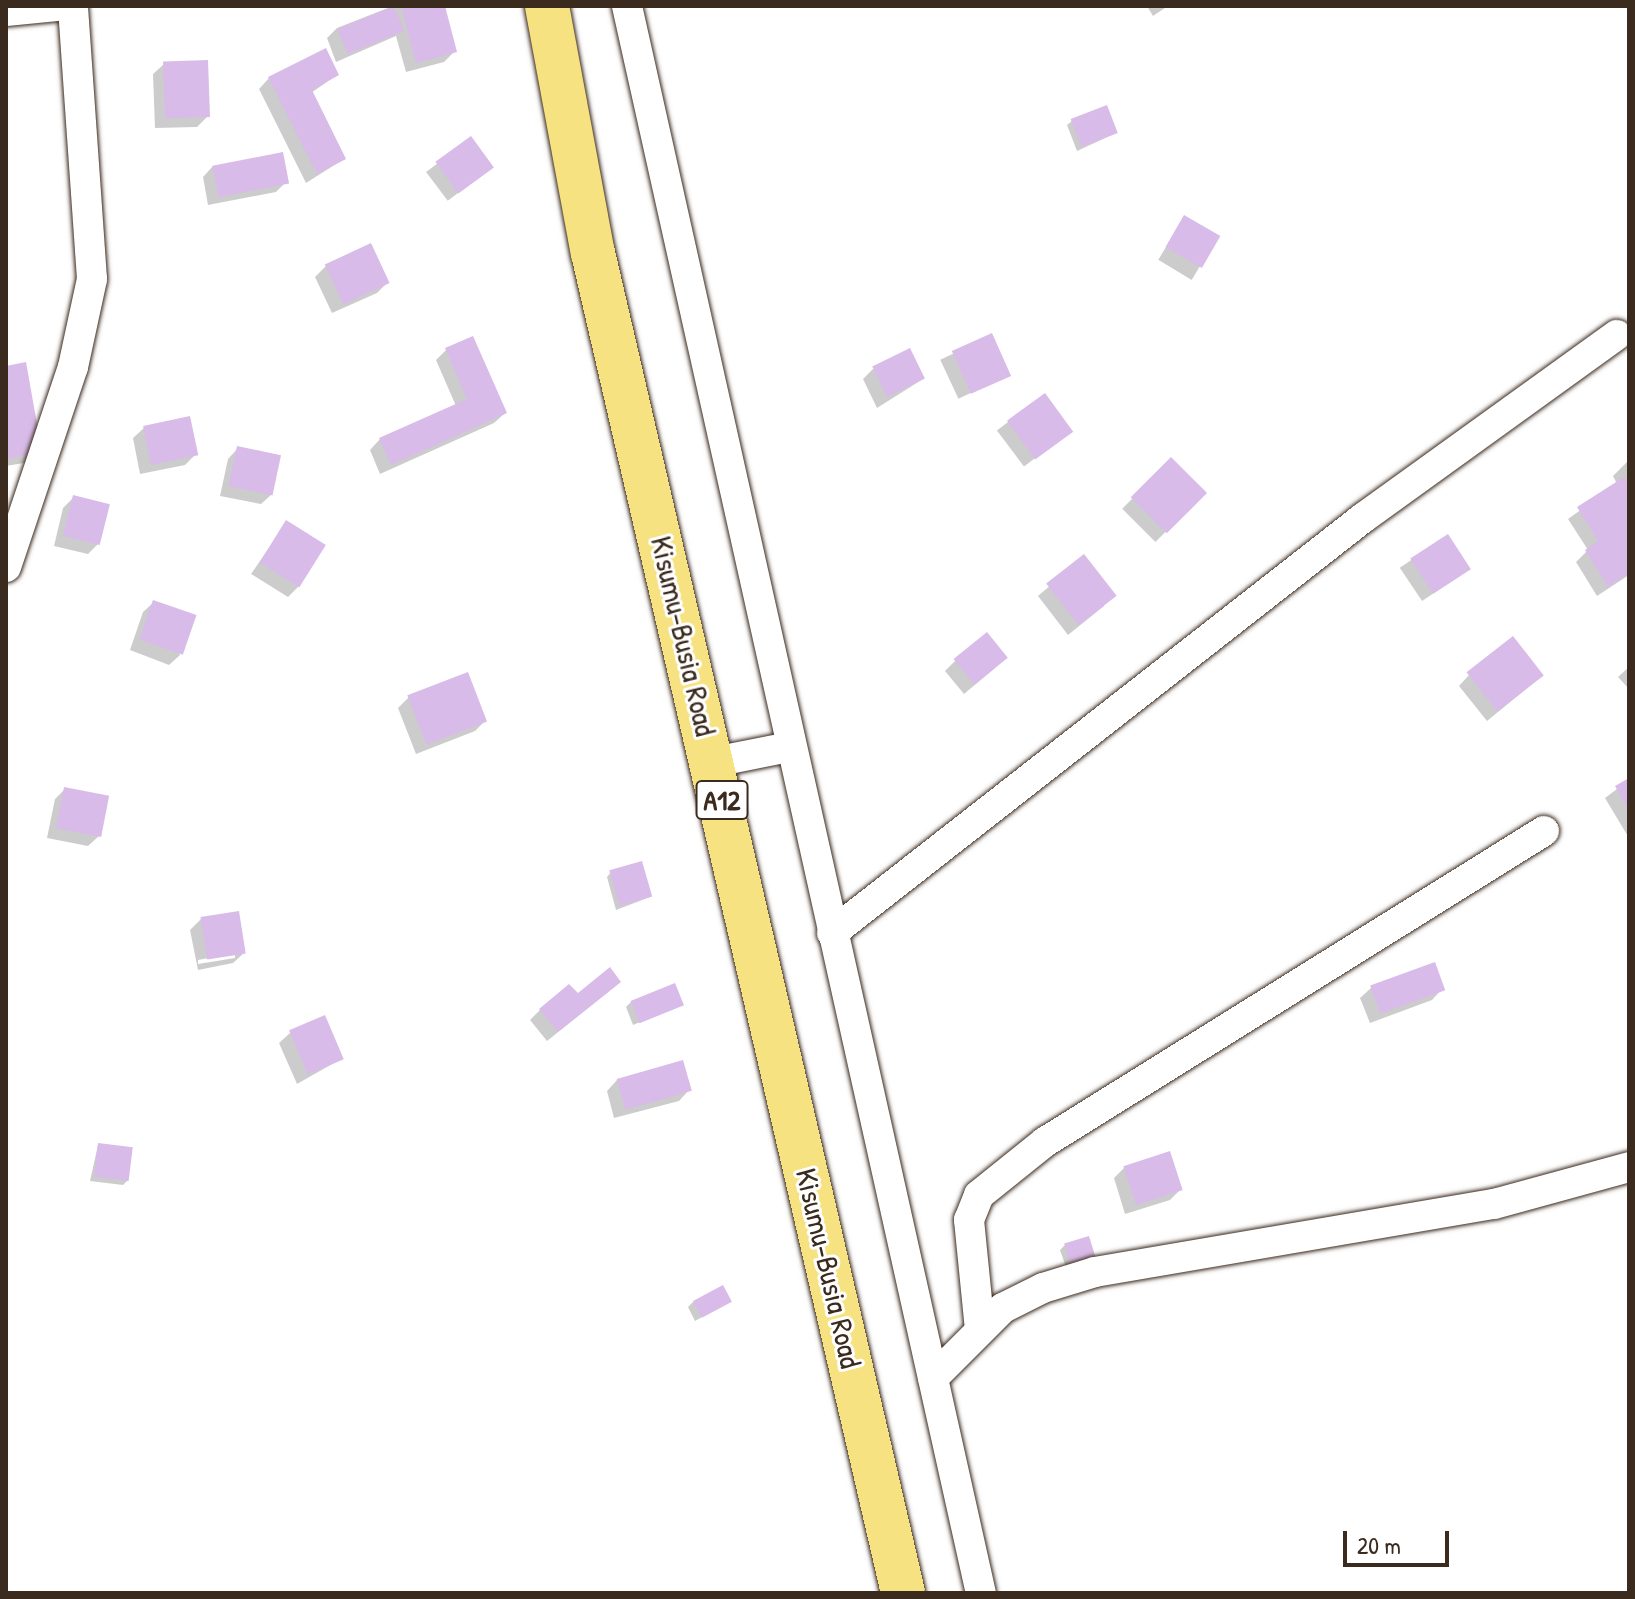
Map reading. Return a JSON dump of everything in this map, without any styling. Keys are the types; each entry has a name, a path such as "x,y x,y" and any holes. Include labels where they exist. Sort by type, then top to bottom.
{"highway":[{"name":"Kisumu-Busia Road","path":"547,6 593,253 714,762 903,1593"}],"street":[{"path":"6,11 57,6"},
{"path":"6,567 73,367 92,279 73,6"},
{"path":"627,6 789,747 981,1593"},
{"path":"832,933 1363,518 1617,335"},
{"path":"714,762 789,747"},
{"path":"980,1330 969,1220 979,1195 1045,1142 1544,831"},
{"path":"933,1378 1003,1308 1043,1288 1095,1272 1494,1204 1629,1167"}],"building":[{"path":"394,6 404,31 348,54 337,29"},
{"path":"401,6 445,6 457,52 416,63"},
{"path":"326,48 339,75 312,90 346,159 317,174 268,77"},
{"path":"208,60 210,117 165,119 163,62"},
{"path":"1107,105 1118,133 1081,147 1071,119"},
{"path":"471,136 494,168 458,193 435,162"},
{"path":"283,152 289,183 218,197 212,166"},
{"path":"1184,215 1220,236 1202,268 1166,247"},
{"path":"371,243 390,283 343,304 325,265"},
{"path":"992,333 1011,376 971,394 952,351"},
{"path":"473,336 507,413 391,465 379,438 467,399 445,348"},
{"path":"910,348 925,379 887,397 872,366"},
{"path":"26,362 42,452 6,459 6,366"},
{"path":"1045,393 1073,432 1035,459 1007,421"},
{"path":"190,416 198,455 151,465 143,426"},
{"path":"237,446 281,455 272,495 228,486"},
{"path":"1171,457 1207,493 1167,533 1131,497"},
{"path":"1624,477 1629,484 1629,573 1608,587 1585,550 1598,541 1577,507"},
{"path":"73,495 110,504 100,545 63,536"},
{"path":"286,520 326,545 299,587 260,562"},
{"path":"1448,534 1471,569 1433,594 1410,559"},
{"path":"1084,554 1117,596 1079,625 1046,584"},
{"path":"153,600 196,615 183,655 139,640"},
{"path":"987,632 1008,658 974,685 954,659"},
{"path":"1513,636 1544,675 1497,712 1467,672"},
{"path":"468,672 487,721 426,745 407,695"},
{"path":"1629,778 1629,811 1615,786"},
{"path":"64,787 109,796 101,837 56,828"},
{"path":"642,861 652,897 620,906 609,870"},
{"path":"239,911 246,953 207,960 200,917"},
{"path":"1435,962 1445,990 1380,1014 1370,986"},
{"path":"610,967 621,982 558,1032 539,1009 569,984 578,993"},
{"path":"675,983 684,1005 639,1023 630,1001"},
{"path":"325,1015 344,1059 308,1074 289,1030"},
{"path":"683,1060 692,1091 625,1110 617,1079"},
{"path":"98,1143 133,1147 129,1181 94,1177"},
{"path":"1170,1151 1183,1190 1136,1205 1123,1166"},
{"path":"1089,1236 1095,1256 1070,1264 1064,1244"},
{"path":"723,1285 732,1302 702,1318 693,1301"}]}
